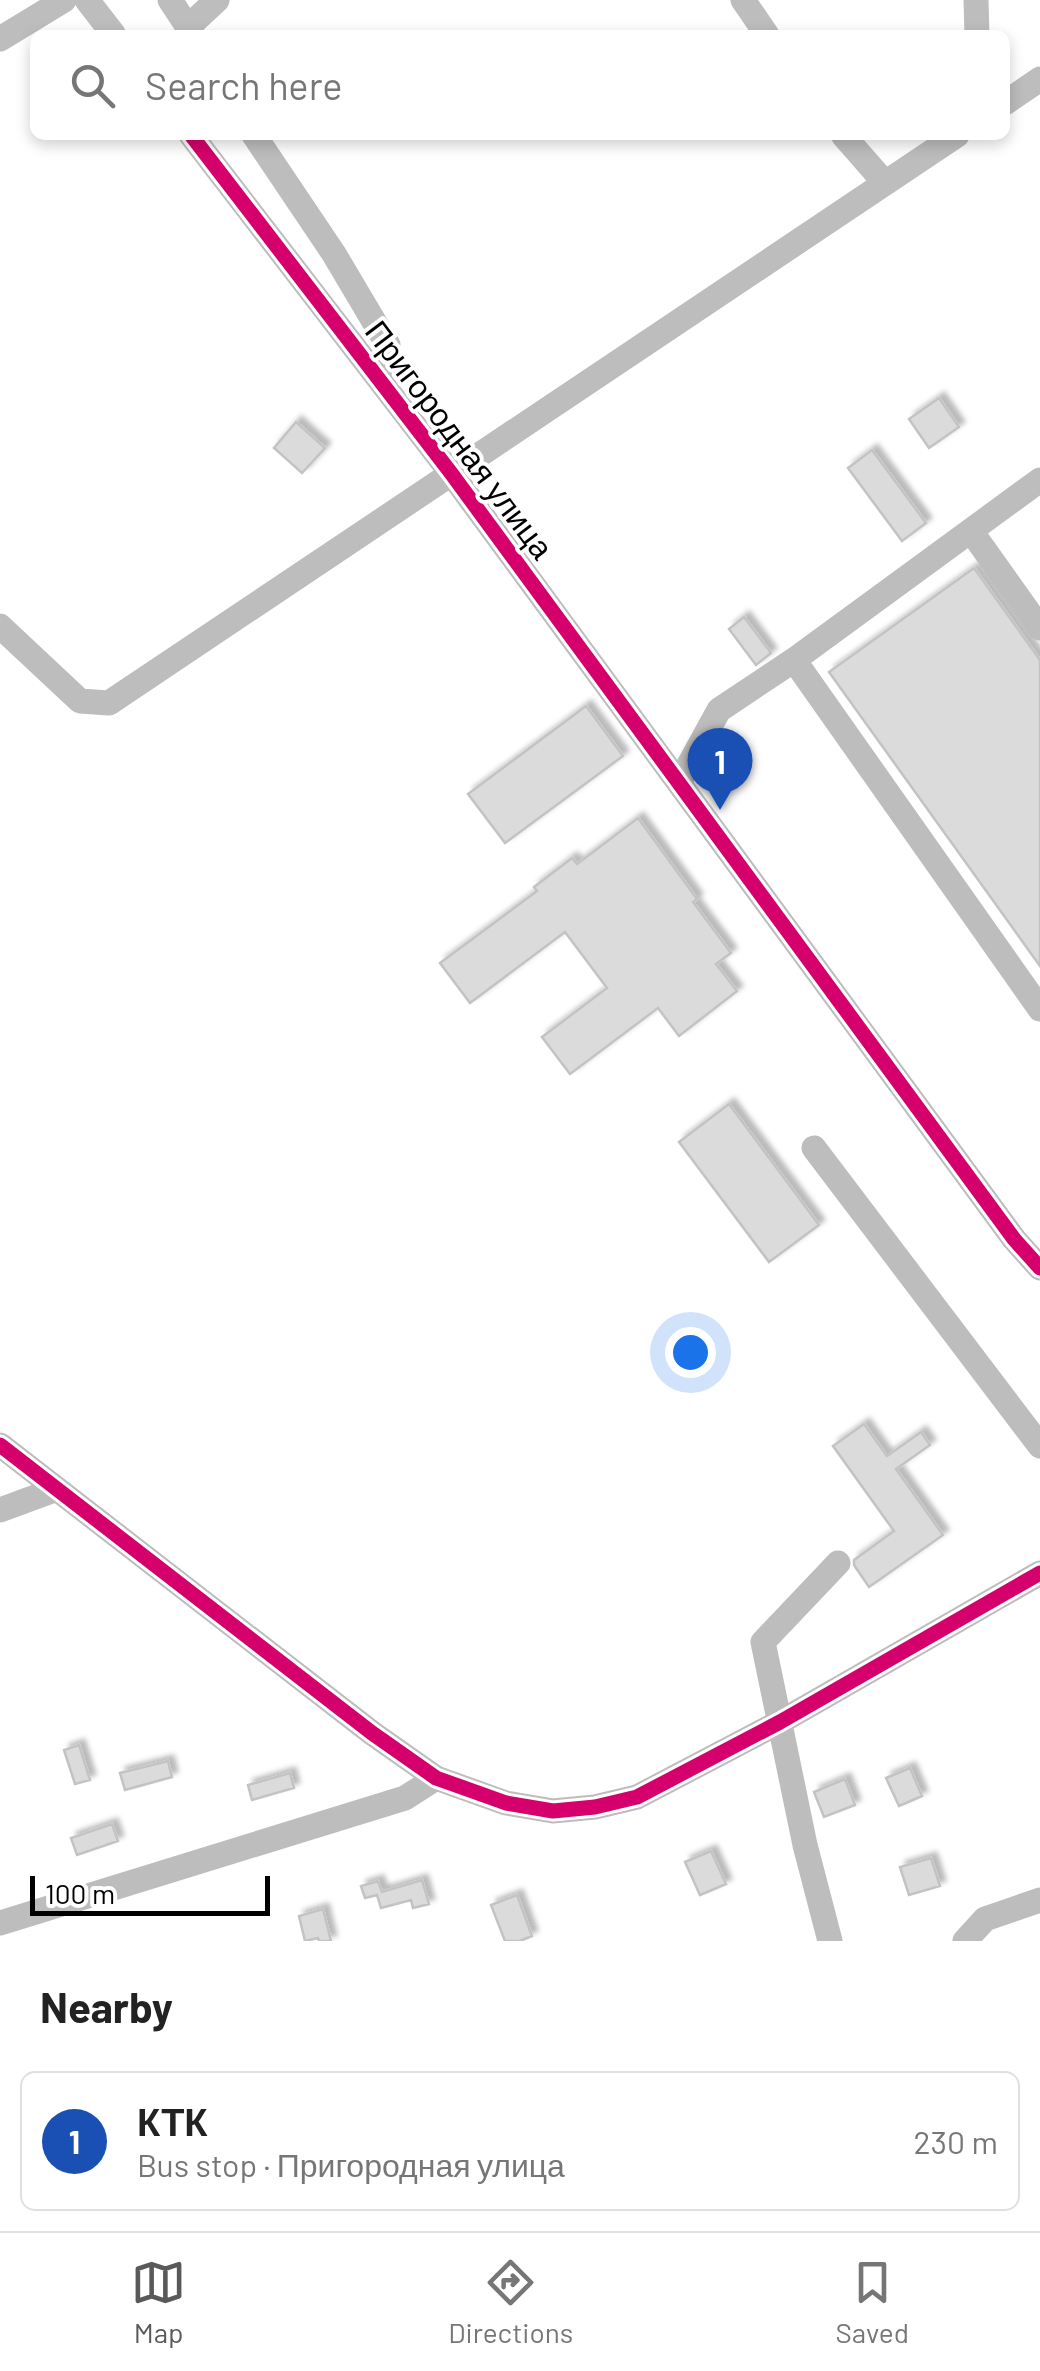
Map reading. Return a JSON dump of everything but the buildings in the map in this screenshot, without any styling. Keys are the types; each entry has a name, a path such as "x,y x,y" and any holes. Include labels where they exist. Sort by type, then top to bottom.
{"street":[{"path":"0,39 64,0"},
{"path":"87,0 110,30"},
{"path":"170,0 189,30"},
{"path":"191,30 217,0"},
{"path":"744,0 764,30"},
{"path":"958,0 976,19"},
{"path":"1010,100 1040,79"},
{"name":"Пригородная улица","path":"195,140 452,473 1014,1240 1040,1268"},
{"path":"257,140 334,254 388,345 379,379"},
{"path":"847,140 885,183"},
{"path":"0,626 80,701 109,703 950,140"},
{"path":"680,781 719,710 794,660 1040,480"},
{"path":"971,530 1040,628"},
{"path":"794,660 1040,1009"},
{"path":"814,1148 1040,1446"},
{"path":"0,1445 372,1733 436,1778 506,1803 553,1812 637,1797 780,1722 1040,1573"},
{"path":"0,1510 57,1489"},
{"path":"830,1941 763,1642 838,1563"},
{"path":"0,1923 405,1798 436,1778"},
{"path":"965,1941 985,1919 1040,1900"}],"cycle path":[{"path":"195,140 451,473 1014,1239 1040,1268"},
{"path":"0,1445 372,1733 436,1778 506,1803 553,1811 637,1797 780,1722 1040,1573"}],"place":[{"name":"КТК","path":"720,810"}]}
